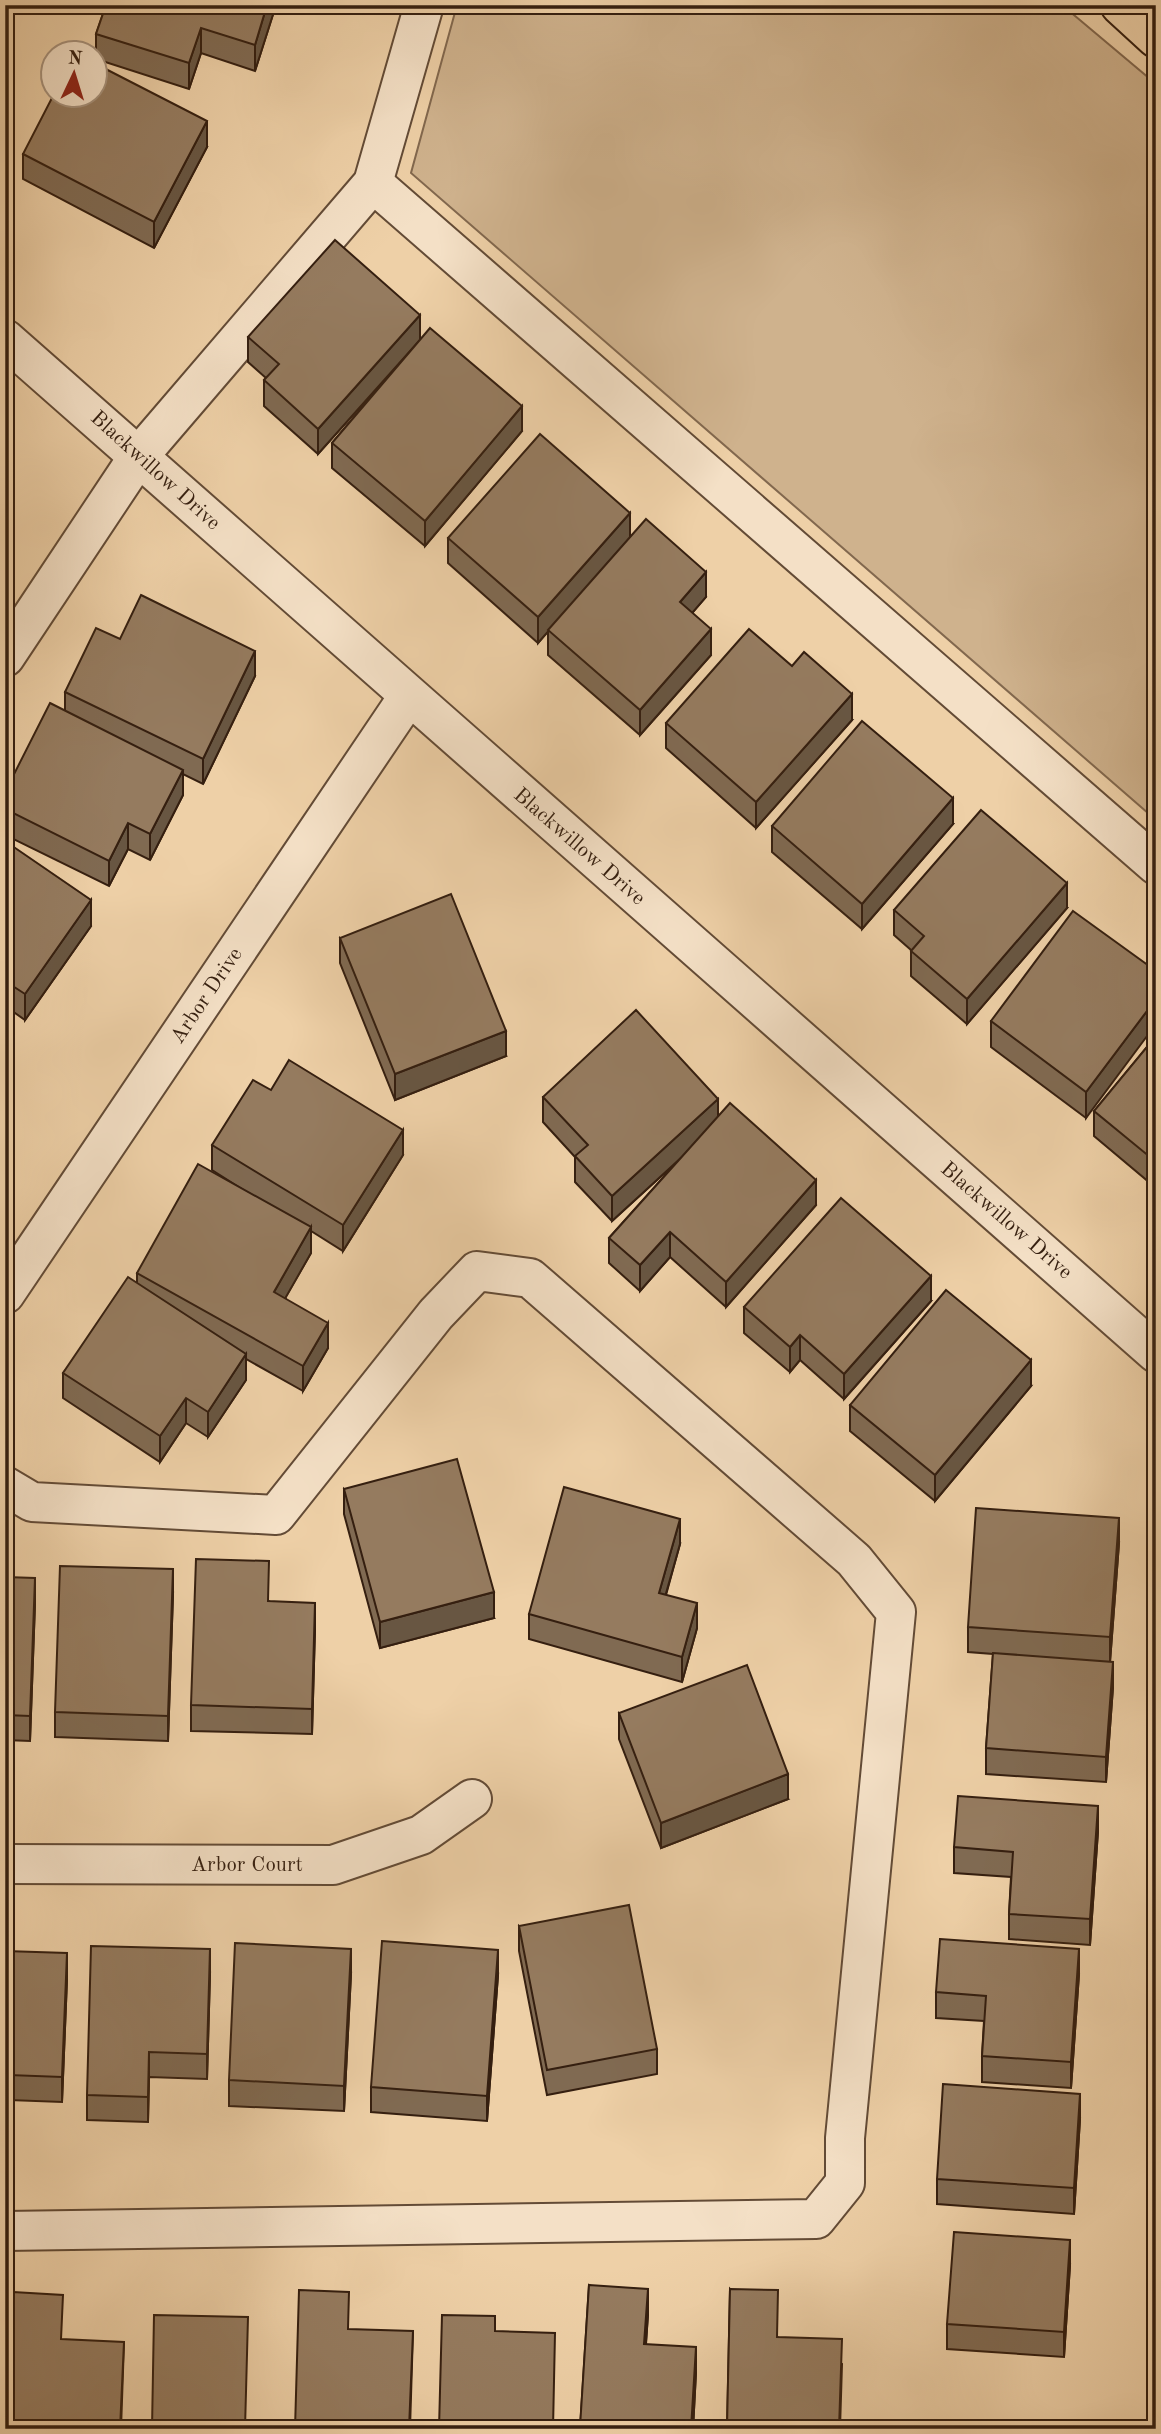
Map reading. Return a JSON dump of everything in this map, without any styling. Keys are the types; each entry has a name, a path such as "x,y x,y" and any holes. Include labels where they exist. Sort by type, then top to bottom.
{"main road":[{"path":"1120,5 1156,37"}],"street":[{"path":"5,657 138,457 373,183 424,5"},
{"path":"373,183 1156,865"},
{"name":"Blackwillow Drive","path":"5,339 408,697 1156,1353"},
{"name":"Arbor Drive","path":"5,1294 408,697"},
{"path":"5,1486 32,1502 276,1515 436,1314 477,1271 530,1278 854,1560 896,1612 845,2138 845,2183 816,2219 5,2231"},
{"name":"Arbor Court","path":"5,1864 333,1865 421,1835 472,1799"}],"shaded area":[{"path":"457,5 1062,5 1156,84 1156,820 411,173"}],"building":[{"path":"106,5 267,5 255,45 201,28 189,63 96,34"},
{"path":"108,70 207,121 154,222 23,154 47,108 108,108"},
{"path":"335,240 420,315 318,429 264,380 279,364 248,337"},
{"path":"430,328 522,406 425,521 332,443"},
{"path":"540,434 630,513 538,617 448,538"},
{"path":"646,519 706,572 680,602 711,629 640,710 548,630"},
{"path":"141,595 255,651 203,759 65,692 96,628 120,639"},
{"path":"749,629 792,666 804,652 852,694 756,802 666,723"},
{"path":"50,703 183,770 150,834 128,823 109,861 5,809 5,792"},
{"path":"862,721 953,798 862,904 772,826"},
{"path":"981,810 1067,883 967,999 911,951 924,936 894,910"},
{"path":"5,841 91,900 25,994 5,981"},
{"path":"451,894 506,1031 395,1074 340,938"},
{"path":"1073,911 1156,971 1156,999 1086,1092 991,1021"},
{"path":"636,1010 718,1099 612,1196 575,1156 588,1145 543,1097"},
{"path":"1156,1036 1156,1162 1094,1111"},
{"path":"289,1060 403,1130 343,1225 212,1145 253,1080 271,1090"},
{"path":"730,1103 816,1180 726,1282 670,1232 640,1265 609,1238"},
{"path":"198,1164 311,1227 274,1292 328,1323 303,1366 137,1273"},
{"path":"841,1198 931,1276 844,1374 800,1335 790,1347 744,1307"},
{"path":"128,1277 246,1354 208,1412 186,1398 160,1436 63,1373"},
{"path":"946,1290 1031,1360 935,1475 850,1405"},
{"path":"457,1459 494,1592 380,1622 344,1489"},
{"path":"564,1487 680,1519 659,1593 697,1603 682,1657 529,1614"},
{"path":"976,1508 1119,1518 1110,1637 968,1627"},
{"path":"196,1559 269,1561 268,1601 315,1603 312,1709 191,1705"},
{"path":"60,1566 173,1569 168,1716 55,1712"},
{"path":"5,1577 35,1578 30,1716 5,1715"},
{"path":"993,1653 1113,1662 1106,1757 986,1748"},
{"path":"747,1665 788,1774 661,1823 619,1713"},
{"path":"958,1796 1098,1806 1090,1919 1009,1914 1013,1852 954,1847"},
{"path":"629,1905 657,2049 547,2070 519,1926"},
{"path":"940,1939 1079,1949 1071,2062 982,2056 986,1996 936,1992"},
{"path":"382,1941 498,1950 487,2096 371,2087"},
{"path":"235,1943 351,1949 344,2086 229,2080"},
{"path":"91,1946 210,1949 207,2054 149,2052 148,2097 87,2095"},
{"path":"5,1951 67,1953 62,2077 9,2075 8,2098 5,2098"},
{"path":"943,2084 1080,2094 1074,2188 937,2179"},
{"path":"954,2232 1070,2240 1064,2332 947,2324"},
{"path":"589,2285 648,2289 644,2344 696,2347 691,2429 580,2427"},
{"path":"730,2289 778,2290 777,2337 842,2339 839,2429 727,2427"},
{"path":"299,2290 349,2292 348,2329 413,2331 409,2429 295,2429"},
{"path":"13,2292 63,2295 61,2339 124,2342 120,2429 7,2429"},
{"path":"154,2315 248,2317 245,2429 152,2429"},
{"path":"442,2315 495,2316 495,2331 555,2333 553,2429 439,2429"}]}
